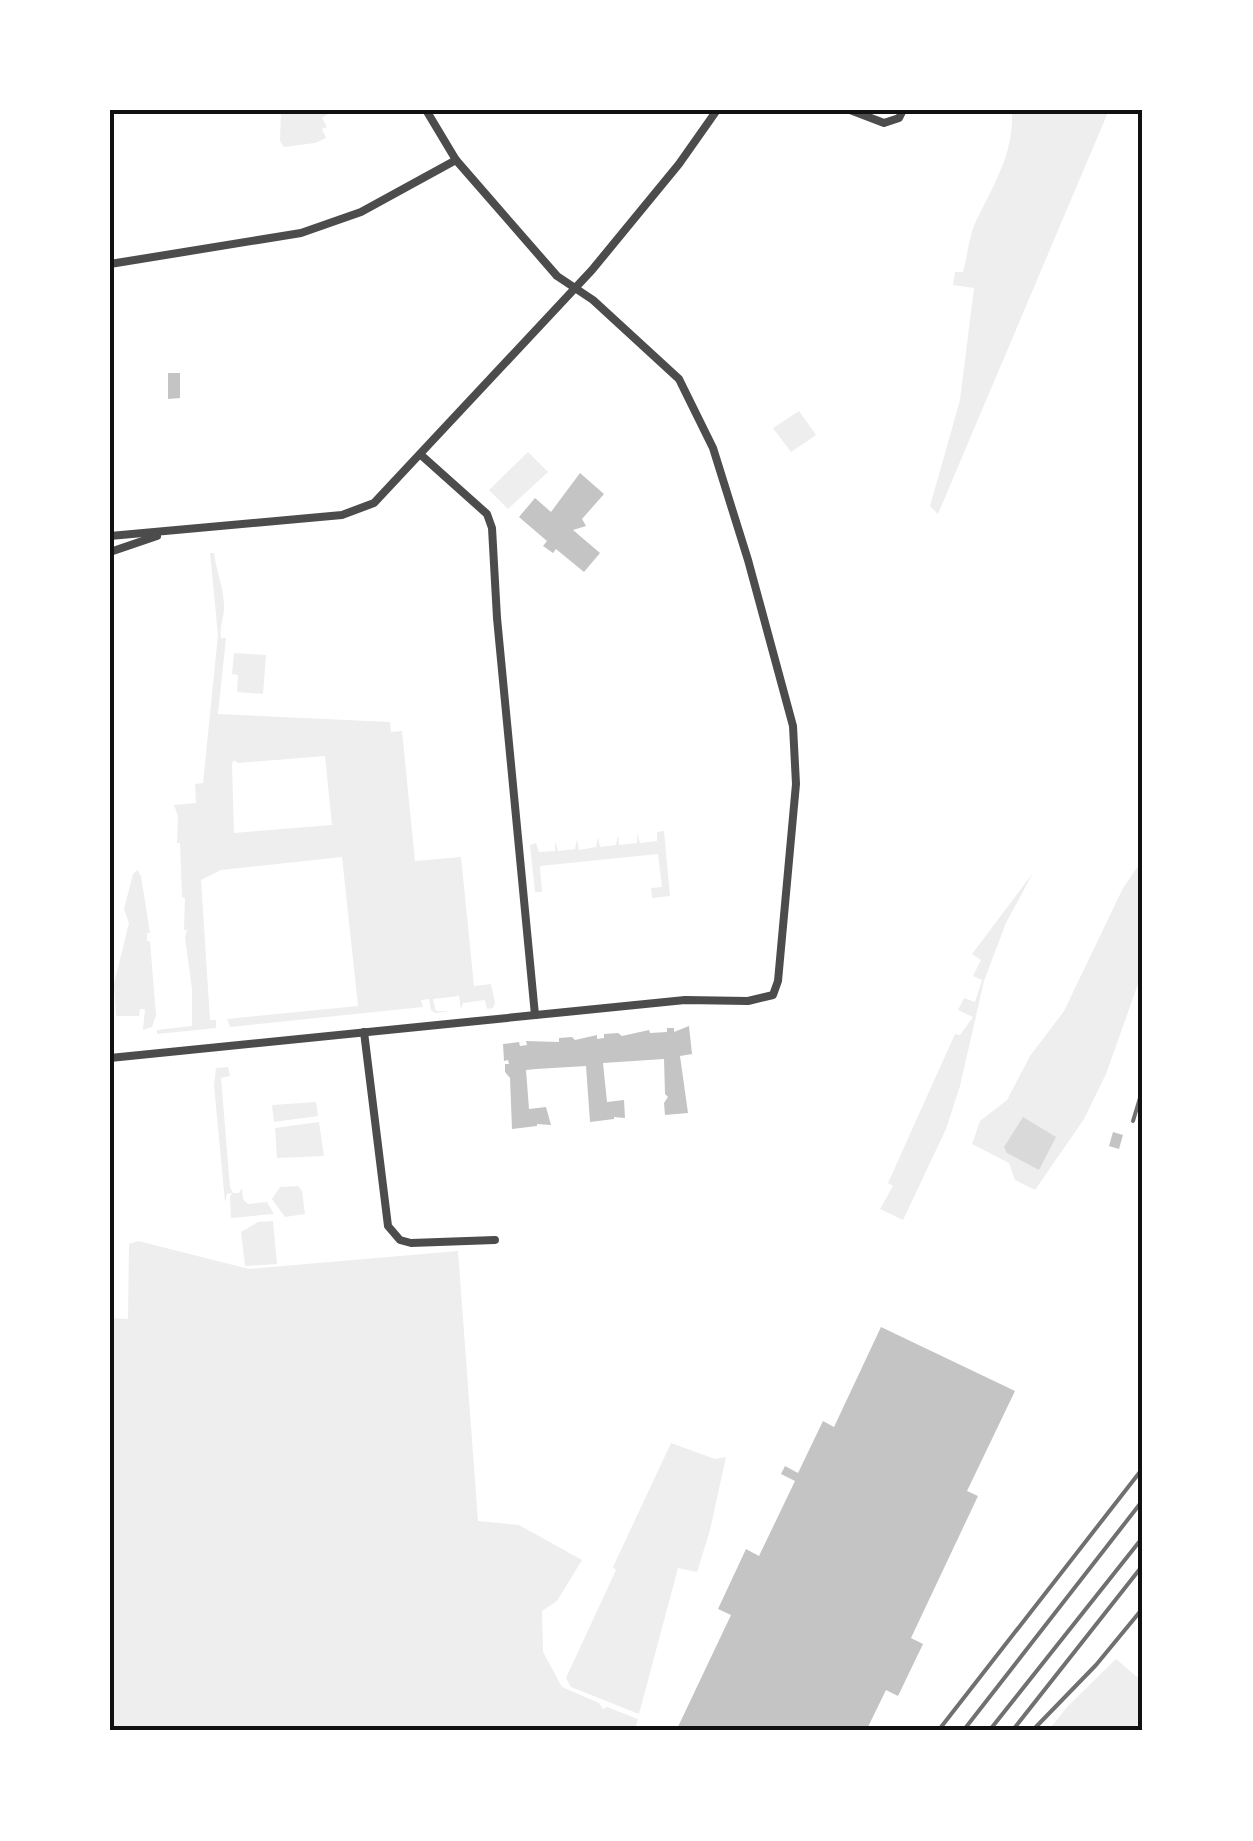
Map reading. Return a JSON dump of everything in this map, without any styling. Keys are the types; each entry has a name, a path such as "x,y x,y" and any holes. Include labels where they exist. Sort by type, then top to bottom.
{"street":[{"path":"110,1058 684,1000 768,998 773,996 778,981 796,784 792,726 713,448 678,379 645,345 576,287 557,276 456,160 426,110"},
{"path":"110,536 350,514 374,503 576,287 679,164 718,110"},
{"path":"850,110 884,123 899,118 903,110"},
{"path":"110,264 301,233 361,212 456,160"},
{"path":"421,455 487,514 492,528 535,1015"},
{"path":"110,552 161,534"},
{"path":"364,1032 388,1226 400,1240 411,1243 495,1240"}],"shaded area":[{"path":"281,110 334,110 322,118 327,127 322,129 326,138 284,147 280,141"},
{"path":"1012,110 1109,110 938,514 930,506 960,400 974,288 953,285 955,272 963,272 975,223 1002,165 1010,139"},
{"path":"799,411 816,435 791,452 773,428"},
{"path":"528,452 548,472 508,509 489,490"},
{"path":"210,553 214,553 222,590 221,638 226,638 218,714 390,722 391,732 402,731 415,861 461,857 474,986 491,984 493,1008 487,1009 485,1000 463,1003 461,1010 459,996 433,999 436,1011 449,1011 435,1013 429,999 421,1000 423,1007 230,1027 227,1019 358,1006 342,857 221,870 201,880 210,1020 216,1020 216,1028 157,1034 157,1030 192,1026 185,898 174,805 196,803 195,784 203,783 218,635","holes":["325,756 332,825 234,833 234,760 238,763"]},
{"path":"234,653 266,655 263,694 237,692 238,675 232,674"},
{"path":"664,831 670,896 652,898 651,888 662,887 658,854 540,866 542,892 535,892 530,845 536,843 539,852 555,851 555,841 558,851 575,849 577,839 579,850 596,847 598,837 600,847 616,845 618,835 619,845 637,843 637,833 640,843 657,841 657,832"},
{"path":"1143,859 1143,970 1106,1074 1084,1119 1035,1190 1015,1180 1009,1163 972,1144 980,1121 1007,1100 1030,1056 1064,1011 1123,888"},
{"path":"137,870 150,933 147,941 156,1015 152,1027 143,1030 145,1009 140,1009 139,1016 116,1016 114,984 129,923 124,909"},
{"path":"1033,873 1006,923 984,981 946,1129 903,1220 880,1209 955,1034 960,1035 973,1017 958,1010 964,998 975,1002 982,980 973,976 981,960 972,954"},
{"path":"228,1067 230,1076 221,1078 230,1187 233,1193 242,1188 248,1204 267,1202 274,1214 231,1218 232,1193 227,1194 225,1202 214,1085 216,1068"},
{"path":"316,1102 318,1116 274,1122 272,1105"},
{"path":"1023,1117 1056,1137 1039,1170 1007,1153 1004,1147"},
{"path":"319,1122 324,1156 277,1158 275,1128"},
{"path":"298,1186 305,1214 285,1217 272,1199 280,1187"},
{"path":"273,1221 277,1264 245,1266 241,1232 258,1222"},
{"path":"138,1241 249,1269 458,1251 478,1521 519,1525 582,1560 557,1601 542,1611 543,1652 562,1687 599,1703 603,1709 607,1707 638,1719 634,1731 110,1731 110,1318 128,1319 129,1244"},
{"path":"671,1443 715,1459 726,1457 697,1572 678,1568 639,1714 571,1687 566,1678"},
{"path":"1116,1659 1137,1677 1143,1672 1143,1721 1130,1731 1048,1731 1067,1707"}],"building":[{"path":"168,373 180,373 180,398 168,399"},
{"path":"580,473 604,494 582,519 586,526 573,530 600,553 584,572 556,549 553,553 543,546 547,541 519,517 535,498 551,512"},
{"path":"689,1026 692,1054 680,1056 688,1113 665,1115 668,1097 664,1059 603,1063 607,1102 624,1100 625,1118 590,1122 586,1066 536,1069 526,1070 529,1109 546,1107 551,1125 512,1129 510,1078 505,1072 505,1064 509,1064 504,1061 503,1044 519,1042 520,1046 527,1045 526,1041 559,1042 559,1038 575,1040 597,1035 597,1039 604,1038 604,1034 667,1032 667,1028 674,1028 674,1032"},
{"path":"1113,1132 1123,1135 1119,1149 1109,1146"},
{"path":"881,1327 1015,1391 967,1491 978,1496 911,1638 923,1644 898,1696 886,1690 866,1731 676,1731 731,1615 718,1609 746,1549 759,1556 795,1481 781,1474 785,1466 798,1473 823,1421 834,1427"}],"railway":[{"path":"1133,1121 1143,1088"},
{"path":"938,1731 1143,1468"},
{"path":"963,1731 1143,1500"},
{"path":"989,1731 1143,1537"},
{"path":"1012,1731 1143,1565"},
{"path":"1032,1731 1096,1665 1143,1608"}]}
